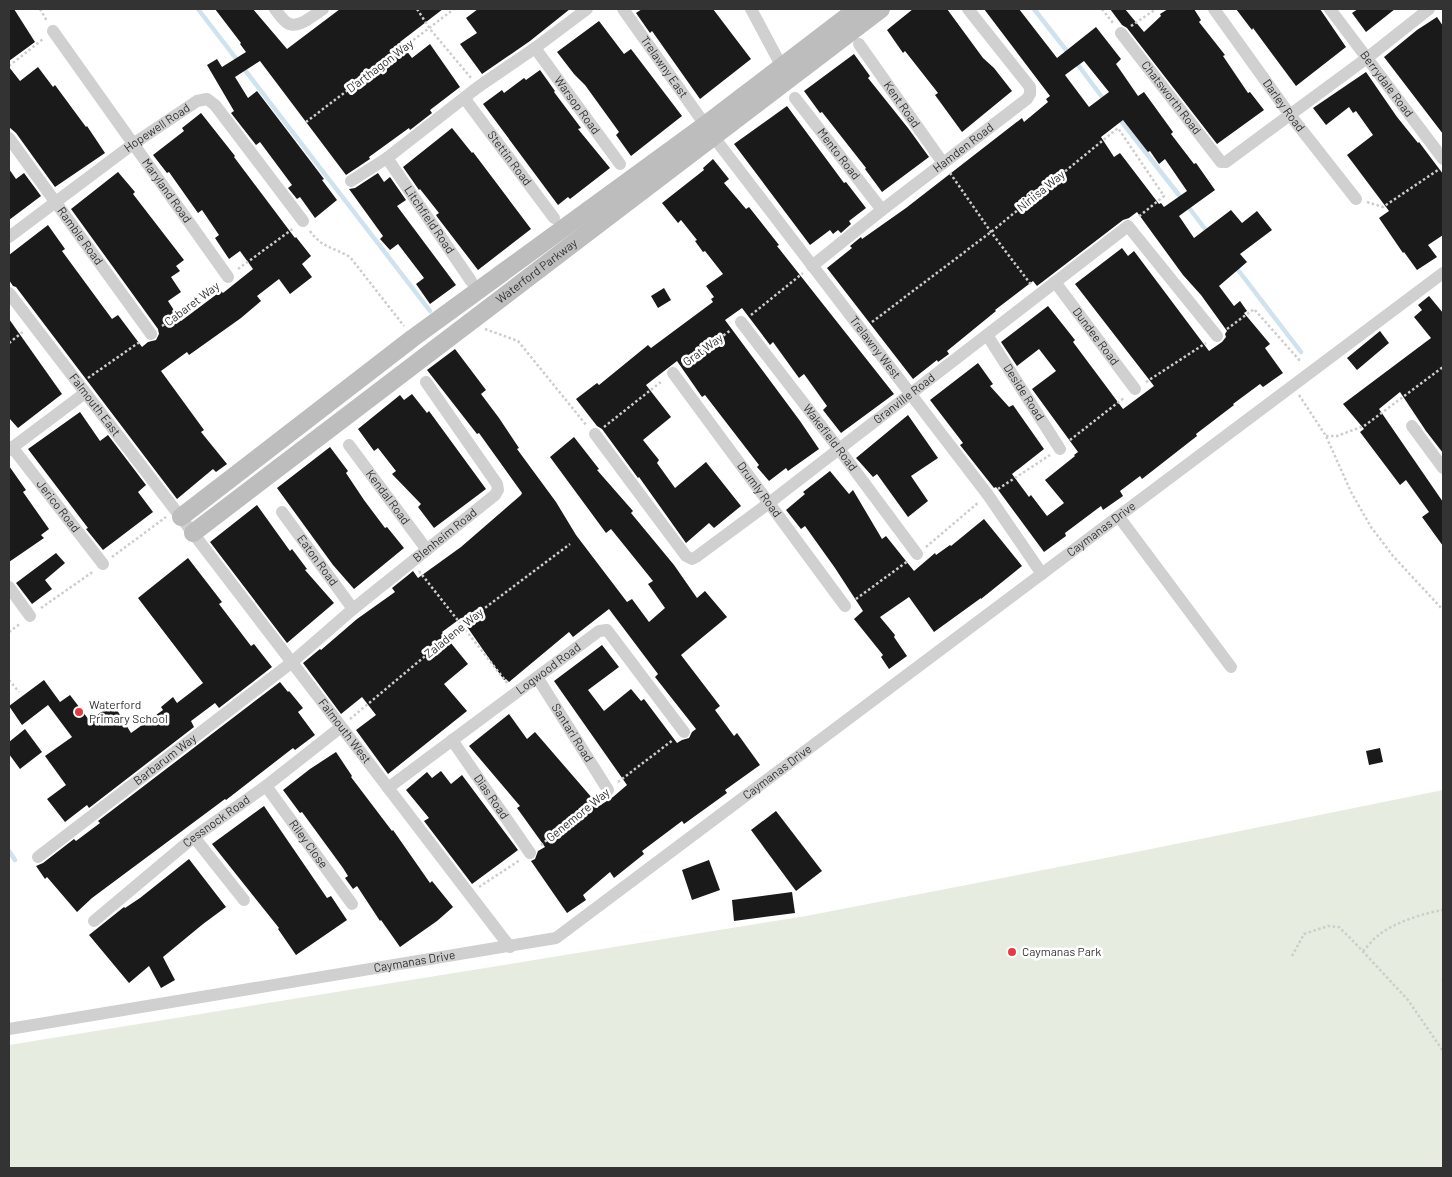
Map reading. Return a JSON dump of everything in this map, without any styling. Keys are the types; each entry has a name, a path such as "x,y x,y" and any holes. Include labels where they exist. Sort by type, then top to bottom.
{"street":[{"path":"275,9 286,22 293,25 301,23 323,9"},
{"path":"351,181 387,158 478,87 588,9"},
{"name":"Trelawny East","path":"623,9 709,130"},
{"path":"751,9 782,67"},
{"name":"Waterford Parkway","path":"193,533 467,323 709,130 782,67 857,9"},
{"name":"Waterford Parkway","path":"181,517 413,338 881,9"},
{"name":"Hamden Road","path":"812,266 1027,99 1030,94 1030,87 968,9"},
{"name":"Darley Road","path":"1214,9 1290,114 1356,199"},
{"name":"Berrydale Road","path":"1330,9 1443,159"},
{"path":"1290,114 1367,58 1429,9"},
{"name":"Maryland Road","path":"53,31 228,277"},
{"name":"Chatsworth Road","path":"1121,33 1221,162 1226,162 1290,114"},
{"name":"Kent Road","path":"860,44 944,163"},
{"name":"Warsop Road","path":"535,48 620,164"},
{"name":"Mento Road","path":"795,98 882,210"},
{"name":"Hopewell Road","path":"9,237 133,144 197,101 207,99 215,105 303,222"},
{"name":"Stettin Road","path":"465,99 554,218"},
{"name":"Trelawny West","path":"709,130 988,495 1042,574"},
{"name":"Ramble Road","path":"9,138 151,334"},
{"name":"Litchfield Road","path":"387,158 471,281"},
{"path":"1128,226 1217,336"},
{"name":"Granville Road","path":"594,434 686,556 692,559 769,503 1128,226"},
{"name":"Caymanas Drive","path":"9,1029 556,938 1443,273"},
{"name":"Dundee Road","path":"1055,282 1135,389"},
{"name":"Falmouth East","path":"9,293 181,517"},
{"name":"Wakefield Road","path":"741,322 917,554"},
{"name":"Deside Road","path":"987,335 1060,448"},
{"name":"Drumly Road","path":"673,373 845,606"},
{"name":"Blenheim Road","path":"292,663 353,609 495,495 498,490 497,484 426,382"},
{"path":"11,448 82,388"},
{"path":"1412,426 1443,468"},
{"name":"Kendal Road","path":"349,445 427,550"},
{"name":"Jerico Road","path":"11,448 103,564"},
{"name":"Eaton Road","path":"282,512 353,609"},
{"path":"1119,516 1231,667"},
{"name":"Falmouth West","path":"181,517 510,947"},
{"path":"9,587 30,616"},
{"name":"Logwood Road","path":"388,788 599,631 607,630 684,732"},
{"name":"Barbarum Way","path":"38,857 292,663"},
{"name":"Santari Road","path":"537,677 608,790"},
{"name":"Cessnock Road","path":"94,921 194,838 266,786 341,726"},
{"name":"Dias Road","path":"452,740 530,854"},
{"name":"Riley Close","path":"266,786 352,904"},
{"path":"194,838 244,900"}],"path":[{"path":"417,9 478,87"},
{"name":"D'arthagon Way","path":"306,122 454,9"},
{"path":"1102,9 1121,33 1156,9"},
{"path":"9,66 53,31"},
{"name":"Niriisa Way","path":"861,330 992,232 1118,128 1164,196 1128,226"},
{"path":"944,163 1039,295"},
{"path":"1356,199 1383,206 1443,166"},
{"path":"303,222 315,238 326,248 338,250 350,256 413,338"},
{"name":"Cabaret Way","path":"82,388 151,334 303,222"},
{"name":"Grat Way","path":"594,434 812,266"},
{"path":"467,323 505,335 518,342 594,434"},
{"path":"9,343 33,324"},
{"path":"1326,436 1337,436 1364,426 1443,368"},
{"path":"1294,386 1326,436 1351,492 1370,527 1393,556 1443,610"},
{"name":"Zaladene Way","path":"341,726 462,626 570,544"},
{"path":"412,562 515,693"},
{"path":"9,680 19,692"},
{"name":"Genemore Way","path":"469,894 530,854 608,790 684,732"},
{"path":"1363,951 1380,934 1395,926 1430,912 1443,910"},
{"path":"1292,956 1304,934 1328,926 1338,927 1408,1000 1443,1051"}],"shaded area":[{"name":"Caymanas Park","path":"1443,790 1443,1168 9,1168 9,1045 806,916"}],"building":[{"path":"9,9 14,9 35,42 9,61"},
{"path":"215,9 253,9 287,49 340,9 443,9 400,42 412,58 430,44 460,87 430,110 432,113 410,130 409,128 369,157 370,159 346,175 260,61 235,77 248,98 257,91 324,179 322,180 337,200 315,218 300,197 297,199 288,188 292,185 260,142 256,145 231,113 234,111 207,65 217,59 222,67 246,52"},
{"path":"478,9 570,9 530,41 482,74 460,44 477,33 466,18"},
{"path":"642,9 713,9 751,59 700,99 652,31 650,33 636,13"},
{"path":"913,9 947,9 983,58 994,68 1012,91 962,132 935,95 938,93 905,51 903,53 887,30"},
{"path":"984,9 1019,9 1057,58 1096,27 1121,59 1116,64 1138,96 1144,92 1173,132 1171,134 1194,164 1196,163 1215,190 1179,216 1194,238 1231,210 1242,223 1257,211 1272,230 1240,254 1247,262 1219,286 1234,306 1240,301 1247,311 1244,313 1270,344 1265,348 1283,373 1263,387 1260,384 1233,404 1196,434 1197,436 1142,479 1140,476 1120,491 1123,496 1103,510 1101,506 1065,533 1066,536 1044,552 996,487 994,488 960,445 963,443 930,400 978,363 993,384 990,386 1009,407 1013,405 1044,449 1012,474 1029,497 1031,495 1047,516 1064,503 1045,480 1078,452 1032,389 1056,371 1039,349 1017,366 1001,342 1048,306 1075,340 1073,342 1123,409 1154,386 1075,284 1122,248 1128,256 1134,251 1209,351 1222,342 1226,337 1227,331 1201,295 1183,275 1137,212 1123,220 1037,286 1033,281 947,351 949,354 938,362 937,360 913,379 827,268 852,248 850,246 861,237 862,239 906,208 1022,118 1024,122 1048,102 1046,99 1050,96","holes":["1084,61 1109,92 1089,107 1065,75","1123,120 1159,164 1165,159 1187,191 1164,207 1161,203 1159,204 1120,153 1114,157 1101,137"]},
{"path":"1110,9 1125,9 1144,32 1161,16 1160,14 1168,9 1194,9 1201,20 1199,22 1225,55 1223,56 1248,93 1250,92 1264,110 1217,144 1127,28 1122,25"},
{"path":"1236,9 1320,9 1346,47 1296,86 1253,28 1252,30"},
{"path":"1358,9 1395,9 1366,32 1352,13"},
{"path":"1437,17 1443,26 1443,134 1384,57 1417,30"},
{"path":"599,21 624,54 631,49 682,116 631,156 616,135 619,132 585,85 557,52"},
{"path":"854,54 870,76 868,78 929,157 882,192 866,168 804,91"},
{"path":"9,67 20,81 38,67 53,87 55,85 87,126 105,153 55,187 16,133 9,127"},
{"path":"540,70 581,128 578,129 610,168 570,199 568,197 558,205 483,104 502,90 504,93 524,78 526,80"},
{"path":"1366,72 1397,117 1443,174 1443,235 1428,245 1437,257 1417,270 1379,218 1389,211 1347,155 1373,135 1356,111 1353,113 1349,107 1326,125 1313,108"},
{"path":"787,106 844,183 846,182 866,208 849,221 851,224 841,233 838,230 833,234 830,230 810,245 734,144"},
{"path":"201,113 295,238 311,256 302,264 312,277 290,294 279,279 257,296 261,301 241,318 189,355 187,352 161,371 204,430 201,432 227,464 216,472 213,469 177,499 16,287 13,286 9,280 9,255 48,225 65,249 62,251 112,319 118,315 142,347 148,342 156,340 159,334 158,329 71,209 118,172 135,192 133,194 184,260 176,266 180,271 171,277 181,292 168,301 181,321 221,291 223,293 253,269 240,251 229,259 215,238 219,235 202,210 198,213 169,172 167,173 153,155 184,131 182,128"},
{"path":"452,128 473,152 531,229 478,270 438,218 436,215 439,213 419,190 403,167"},
{"path":"713,159 729,179 724,183 746,209 749,207 779,245 777,246 894,394 841,433 823,410 827,406 804,374 799,378 773,342 770,345 742,308 725,320 819,449 788,471 786,468 769,481 757,467 759,465 705,395 702,397 677,361 646,385 671,417 643,440 659,460 657,463 675,488 706,462 741,506 714,528 709,523 686,543 639,477 576,399 597,383 599,385 648,345 651,348 713,302 711,299 714,297 706,286 723,274 705,251 703,252 695,241 697,240 681,220 678,223 662,203 704,170 703,168"},
{"path":"9,169 16,179 24,173 41,196 9,220"},
{"path":"378,173 384,182 390,177 406,200 397,206 456,285 430,304 416,284 424,278 398,244 390,250 380,239 383,236 349,189 355,188"},
{"path":"664,288 671,300 658,308 651,296"},
{"path":"1429,296 1443,313 1443,453 1400,392 1379,409 1443,502 1443,546 1422,517 1429,512 1406,480 1400,485 1360,432 1364,429 1343,404 1431,338 1414,317 1422,310 1418,305"},
{"path":"9,319 62,394 18,428 9,418"},
{"path":"1380,331 1389,343 1357,370 1347,358"},
{"path":"455,349 486,390 481,394 519,448 517,449 556,502 576,535 627,602 632,599 649,622 665,608 648,584 653,581 611,529 606,533 550,457 574,437 599,469 597,470 633,511 631,513 674,565 697,598 705,591 727,617 681,655 720,706 715,710 734,736 737,733 760,765 725,790 727,793 684,824 682,821 642,851 644,854 614,878 610,872 583,895 586,900 567,913 531,861 535,859 538,851 545,847 517,808 520,806 469,746 509,714 527,739 535,732 599,806 613,797 627,785 554,681 602,645 619,667 588,690 604,711 631,689 641,701 644,699 677,743 689,738 696,729 655,677 658,674 609,609 573,637 569,632 509,682 506,679 504,680 461,618 442,632 468,664 444,684 467,711 388,774 356,730 376,715 362,697 341,714 303,663 357,619 395,592 392,588 413,571 418,578 461,547 522,493 479,433 477,434 427,370"},
{"path":"412,394 427,413 429,411 486,489 434,528 418,507 421,504 392,474 396,471 378,448 374,451 358,429 400,395 404,400"},
{"path":"80,412 100,441 108,435 146,485 138,492 153,512 103,550 28,449"},
{"path":"908,415 938,458 911,476 928,501 908,517 877,474 873,477 856,458"},
{"path":"330,447 348,471 346,473 364,500 385,528 387,527 404,548 354,589 333,565 277,488"},
{"path":"9,466 26,490 23,492 49,529 41,535 44,538 9,562"},
{"path":"830,471 849,494 853,490 882,539 886,536 914,571 935,553 936,555 951,546 984,519 1022,566 981,599 934,632 909,597 880,617 895,635 894,637 907,656 889,669 881,657 883,655 854,619 863,611 805,526 801,529 786,510 805,494 803,492"},
{"path":"257,505 290,551 292,549 307,569 305,570 334,603 287,643 210,542"},
{"path":"56,553 65,563 45,580 52,589 32,604 16,583"},
{"path":"188,558 222,602 219,604 251,646 254,644 272,667 219,708 215,703 191,721 194,727 89,808 87,805 65,822 47,799 66,785 45,756 72,737 48,705 22,725 9,706 44,680 60,702 70,695 89,720 111,706 114,712 117,710 131,733 163,710 161,707 173,697 177,703 203,683 138,598"},
{"path":"280,682 303,708 298,712 315,735 295,750 293,748 226,800 92,898 77,912 47,877 45,879 36,866 43,863 74,839 76,841 100,823 98,821"},
{"path":"25,729 42,752 20,769 9,754 9,742"},
{"path":"1380,748 1383,762 1369,765 1366,751"},
{"path":"336,752 351,777 393,830 430,883 432,881 453,907 437,921 400,947 357,886 353,889 345,878 348,876 343,868 302,812 300,813 283,790"},
{"path":"441,771 451,784 462,775 518,850 472,884 424,821 429,818 406,790 427,772 432,778"},
{"path":"264,806 327,898 331,896 347,920 296,955 279,928 212,844"},
{"path":"776,811 822,871 796,891 751,830"},
{"path":"189,859 226,907 163,957 175,980 161,988 149,966 129,983 89,935"},
{"path":"709,860 720,890 692,900 682,870"},
{"path":"792,892 795,913 734,921 732,900"}],"waterway":[{"path":"198,9 430,311"},
{"path":"1034,9 1070,55"},
{"path":"1075,61 1105,101"},
{"path":"1118,117 1182,199"},
{"path":"1187,205 1208,233"},
{"path":"1235,266 1301,352"},
{"path":"9,851 15,860"}],"place":[{"name":"Waterford Primary School","path":"79,712"},
{"name":"Caymanas Park","path":"1012,952"}]}
